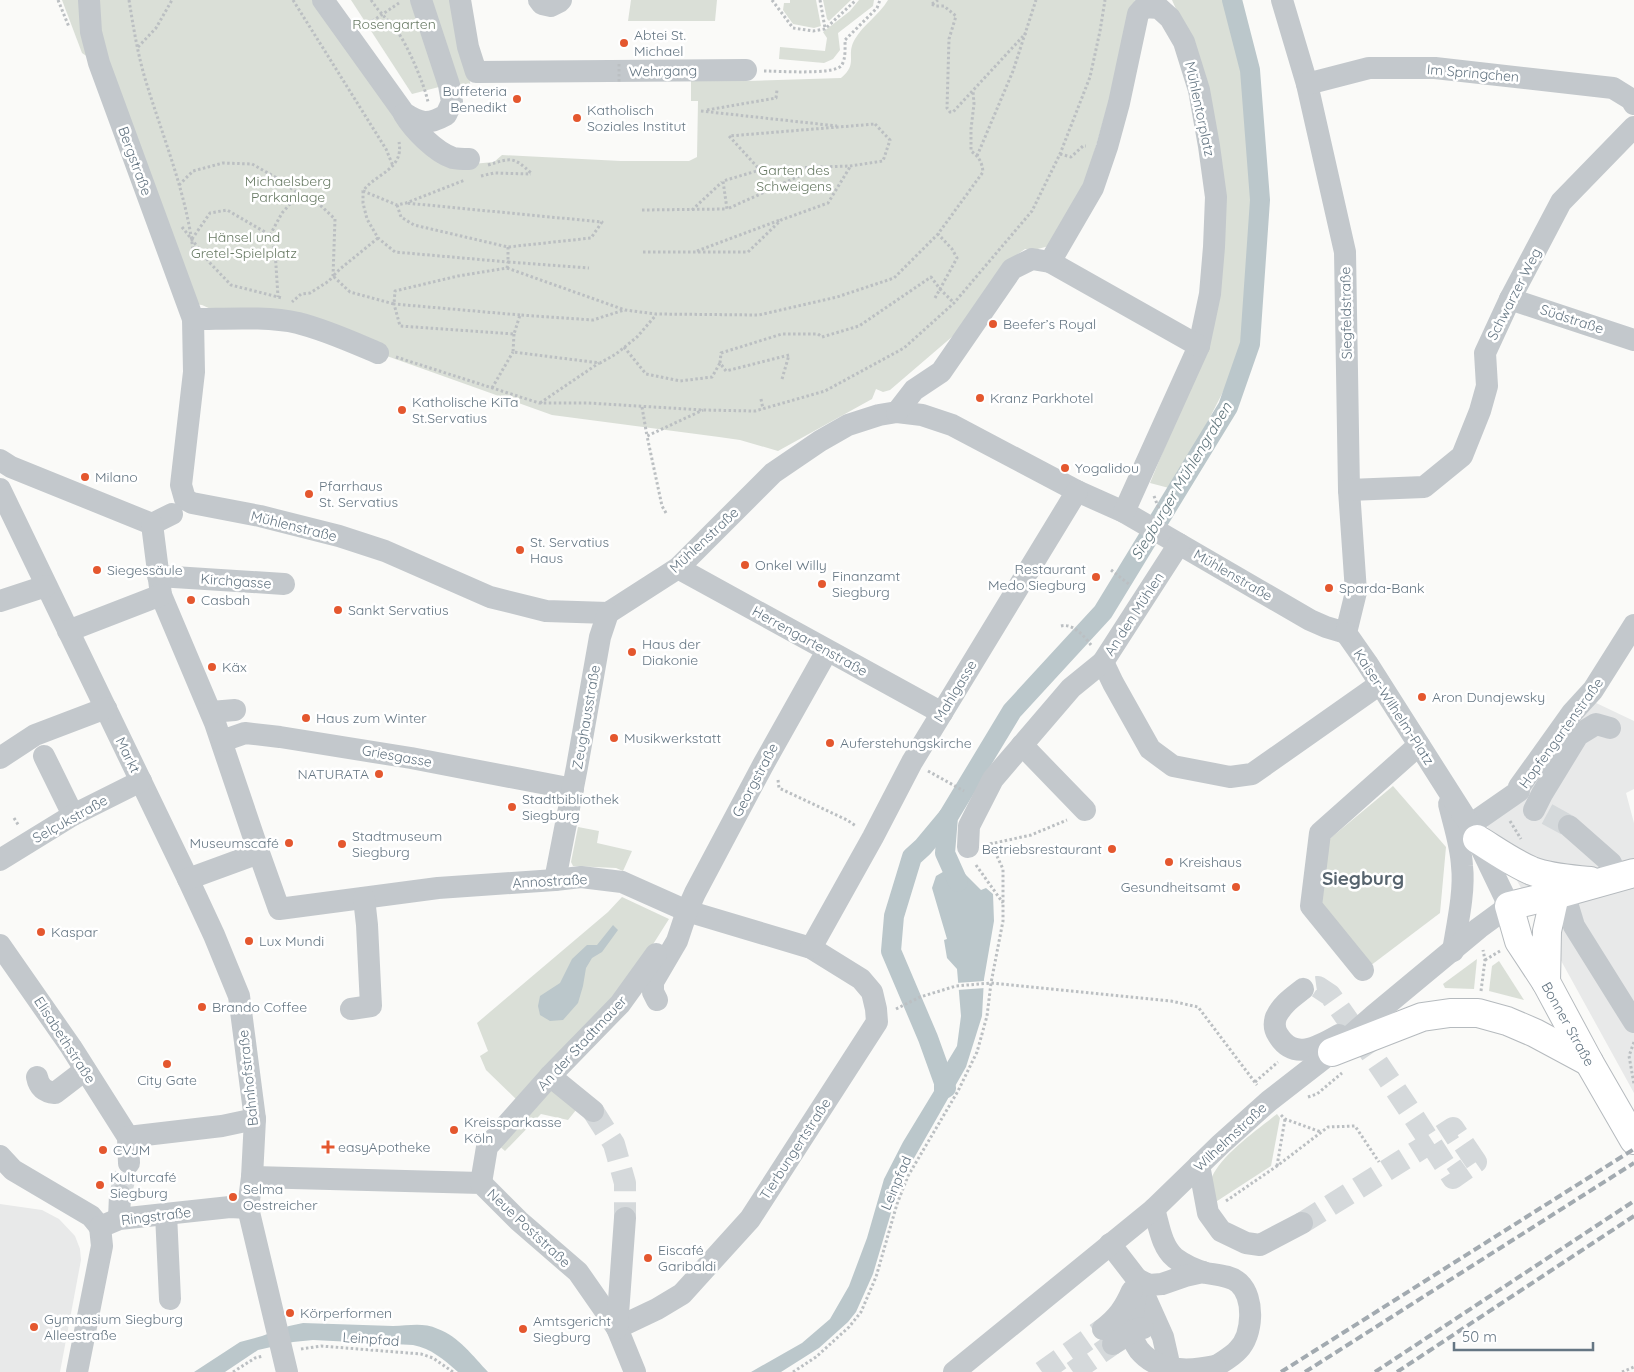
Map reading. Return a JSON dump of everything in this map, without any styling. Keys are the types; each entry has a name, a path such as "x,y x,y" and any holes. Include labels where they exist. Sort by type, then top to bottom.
{"main road":[{"path":"1474,833 1532,871 1549,876 1617,878"},
{"path":"1509,906 1617,878"},
{"path":"1546,982 1547,931 1560,894"},
{"name":"Bonner Straße","path":"1509,906 1519,941 1546,982 1634,1140"},
{"path":"1339,1061 1422,1017 1450,1013 1478,1013 1507,1021 1589,1062"}],"street":[{"name":"Bergstraße","path":"89,0 91,32 99,63 193,319 194,372 180,485 185,499 200,506"},
{"path":"323,0 410,124 419,134 470,172"},
{"name":"Wehrgang","path":"460,0 468,47 476,72 746,70"},
{"path":"539,0 542,4 551,6 561,0"},
{"name":"Siegfeldstraße","path":"1282,0 1307,84 1345,252 1348,490 1356,592 1346,633"},
{"path":"404,113 416,121 433,122 446,115 452,102 449,85 410,2"},
{"name":"Mühlentorplatz","path":"1050,262 1093,188 1119,103 1138,14 1144,7 1159,8 1170,18 1184,42 1196,82 1209,146 1216,197 1210,294 1200,346"},
{"name":"Im Springchen","path":"1307,84 1369,68 1435,68 1613,88 1631,99 1634,104"},
{"name":"Schwarzer Weg","path":"1348,490 1424,487 1462,456 1488,386 1484,353 1510,299 1561,202 1634,126"},
{"path":"896,412 914,390 941,372 1012,269 1032,259 1050,262 1200,346 1124,512"},
{"name":"Südstraße","path":"1510,299 1634,340"},
{"path":"193,319 275,320 297,323 324,331 378,352"},
{"name":"Mühlenstraße","path":"200,506 260,516 339,536 385,551 490,597 546,611 608,613 678,568 773,473 820,441 848,425 879,415 896,412 922,415 952,425 1077,491 1124,512 1151,516 1179,544 1310,620 1346,633"},
{"path":"0,460 11,467 152,524 172,514"},
{"name":"Markt","path":"0,489 16,538 46,586 214,935"},
{"name":"Mahlgasse","path":"811,948 873,837 912,762 1077,491"},
{"path":"152,524 159,585 222,741 259,853 188,879"},
{"name":"An den Mühlen","path":"979,838 993,779 1071,688 1103,662 1179,544"},
{"name":"Herrengartenstraße","path":"678,568 942,713"},
{"name":"Kirchgasse","path":"159,585 284,584"},
{"path":"68,631 159,585"},
{"path":"0,601 46,586"},
{"name":"Zeughausstraße","path":"555,880 600,637 608,613"},
{"name":"Hopfengartenstraße","path":"1474,833 1519,791 1519,787 1572,714 1593,690 1634,625"},
{"name":"Kaiser-Wilhelm-Platz","path":"1346,633 1474,833 1509,906"},
{"name":"Georgstraße","path":"687,911 763,765 827,651"},
{"path":"1103,662 1150,749 1173,766 1230,777 1252,774 1380,684"},
{"path":"0,758 34,736 106,708"},
{"path":"211,712 235,710"},
{"path":"1572,714 1587,730"},
{"path":"1541,806 1578,735 1596,724 1610,728"},
{"name":"Griesgasse","path":"222,741 245,733 280,737 411,758 573,789"},
{"path":"1022,745 1086,810"},
{"path":"1363,970 1311,906 1320,833 1419,745"},
{"path":"44,756 73,815"},
{"name":"Selçukstraße","path":"0,860 73,815 141,781"},
{"name":"Kaiser-Wilhelm-Platz","path":"1443,782 1459,841 1463,867 1460,905 1452,951"},
{"path":"1519,787 1541,806"},
{"path":"1474,833 1517,810 1541,806"},
{"path":"1569,826 1611,863 1617,878"},
{"name":"Annostraße","path":"259,853 279,909 438,888 581,877 622,882 687,911 811,948"},
{"path":"1560,894 1574,926 1634,1022"},
{"path":"351,1009 371,1006 364,898"},
{"name":"Wilhelmstraße","path":"954,1372 1154,1209 1200,1165 1278,1105 1303,1074 1339,1061 1373,1016 1479,928 1509,906"},
{"path":"656,1000 653,992 653,982 677,941 687,911"},
{"name":"An der Stadtmauer","path":"481,1183 487,1147 550,1076 620,1004 687,911"},
{"name":"Bahnhofstraße","path":"214,935 239,996 255,1119 252,1177 248,1208 282,1350"},
{"name":"Elisabethstraße","path":"0,944 33,990 128,1137"},
{"name":"Tierbungertstraße","path":"617,1328 657,1309 682,1294 750,1220 877,1022 872,992 861,979 811,948"},
{"path":"1303,1074 1278,1049 1268,1029 1269,1014 1278,1001 1301,986 1283,1005 1276,1018 1274,1030 1284,1044 1291,1048 1305,1050 1322,1045 1373,1016"},
{"path":"37,1077 43,1090 48,1093 55,1093 85,1070"},
{"path":"550,1076 593,1112"},
{"path":"129,1163 128,1137 214,1127 255,1119"},
{"path":"1200,1165 1208,1213 1221,1231 1246,1243 1260,1245 1302,1223"},
{"path":"4,1167 91,1216 109,1223"},
{"name":"Neue Poststraße","path":"252,1177 481,1183 520,1221 578,1272 617,1328 627,1370"},
{"path":"77,1372 102,1246 120,1195"},
{"name":"Ringstraße","path":"109,1223 230,1207 248,1208"},
{"path":"1118,1339 1159,1370 1178,1372 1207,1370 1239,1350 1247,1335 1251,1316 1247,1295 1239,1283 1226,1276 1203,1272 1174,1257 1165,1246 1154,1209"},
{"path":"166,1214 170,1299"},
{"path":"617,1328 625,1218"},
{"path":"1110,1244 1137,1279 1163,1337 1176,1354 1185,1360 1205,1367 1207,1370"},
{"path":"1137,1279 1149,1285 1162,1284 1203,1272"},
{"path":"1118,1339 1137,1279"},
{"path":"1118,1339 1140,1336 1150,1332 1163,1337"},
{"path":"1159,1370 1163,1337"}],"path":[{"path":"61,8 63,0"},
{"path":"129,0 144,74 179,185 192,239 194,262"},
{"path":"137,47 156,28 172,0"},
{"path":"293,0 386,149 393,167 363,191"},
{"path":"371,0 381,14 398,31 426,91 433,122"},
{"path":"772,0 793,28 813,31 825,29 856,0"},
{"path":"820,0 825,29"},
{"path":"746,70 802,72 837,69 842,65 845,54 845,40 877,8 880,0"},
{"path":"938,0 932,4 944,6 956,16 949,39 948,110 953,112 1026,33"},
{"path":"977,156 1013,71 1036,0"},
{"path":"378,352 539,403 588,403 755,411 825,391 904,348 954,303 1032,211 1060,154 1090,77 1105,0"},
{"path":"368,24 381,14 410,2"},
{"path":"619,64 619,84"},
{"path":"777,90 776,98 701,111 846,127"},
{"path":"514,334 400,326 394,304 395,290 458,276 507,268 625,310 656,314 759,315 837,297 894,278 938,234 983,172 983,164 971,151 973,91"},
{"path":"692,210 723,181 760,170 850,166 883,161 890,140 875,124 729,136 760,170"},
{"path":"363,191 397,206 406,204 470,172 531,174 519,161 505,160"},
{"path":"179,185 193,172 215,165 223,163 252,164 299,194 319,204 335,219 333,276 350,292 394,304 593,320 625,310"},
{"path":"694,252 828,203 850,166"},
{"path":"642,210 727,209 818,167"},
{"path":"723,181 727,209"},
{"path":"363,191 363,203 367,219 378,238 396,252 589,268"},
{"path":"270,235 282,213 299,194"},
{"path":"397,206 401,217 414,225 508,247 591,238 602,222 406,204"},
{"path":"192,239 210,213 227,210 270,235 276,250 278,297"},
{"path":"643,252 748,252 781,220"},
{"path":"934,298 957,258 952,249 938,234"},
{"path":"192,239 210,263 231,285 293,301 302,294 310,294 329,281 340,269 378,238"},
{"path":"507,268 508,247"},
{"path":"624,347 646,374 680,382 712,377 720,363 721,354 782,334 818,334 822,337 859,326 931,277 954,303"},
{"path":"539,403 616,354 637,337 656,314"},
{"path":"492,388 513,352 514,334 520,315"},
{"path":"513,352 600,363"},
{"path":"720,363 726,371 789,355 782,379"},
{"path":"761,399 763,409"},
{"path":"642,406 662,506 666,513"},
{"path":"647,436 704,410"},
{"path":"1151,516 1154,500"},
{"path":"1111,570 1130,585"},
{"path":"1061,626 1072,626 1091,644"},
{"path":"912,762 965,792"},
{"path":"778,774 779,788 847,820 873,837"},
{"path":"1003,903 976,865 979,838 1031,835 1064,822 1086,810"},
{"path":"14,818 18,824"},
{"name":"Leinpfad","path":"793,1372 816,1357 849,1327 861,1312 876,1277 897,1204 908,1176 958,1091 977,1052 987,1016 991,983 1003,921 1002,869 979,838"},
{"path":"1478,1013 1485,960 1479,928"},
{"path":"893,1011 920,997 956,986 991,983 1170,1001 1198,1006 1278,1105 1285,1120 1321,1132"},
{"path":"1634,1042 1629,1056 1634,1084"},
{"path":"1300,1100 1317,1094 1339,1061"},
{"path":"1277,1166 1285,1120"},
{"path":"1208,1213 1277,1166 1328,1127 1355,1126 1379,1162"},
{"name":"Leinpfad","path":"282,1350 321,1346 420,1354 433,1358 453,1372"},
{"path":"233,1372 254,1358"},
{"path":"1622,1372 1634,1367"}],"shaded area":[{"path":"1592,701 1634,721 1634,789 1626,793 1634,823 1634,1093 1483,819"},
{"path":"953,856 965,874 981,890 986,888 993,894 994,921 984,979 982,1016 966,1067 905,1174 896,1196 873,1274 856,1312 848,1322 819,1348 781,1372 751,1372 802,1343 830,1319 849,1286 867,1238 884,1179 903,1142 934,1091 934,1084 957,1046 961,1016 957,969 947,958 944,940 947,939 932,888 936,876 948,869 943,860"},
{"path":"613,925 618,930 602,952 592,958 586,968 578,1003 563,1020 550,1021 540,1015 538,1006 540,996 560,983 572,959 587,945 597,945"},
{"name":"Gymnasium Siegburg Alleestraße","path":"0,1204 42,1210 59,1219 75,1236 80,1249 81,1260 60,1372 0,1372"},
{"path":"303,1323 421,1325 432,1327 445,1332 459,1342 488,1372 458,1372 432,1352 413,1345 313,1340 293,1342 258,1350 225,1372 194,1372 240,1342"}],"green space":[{"path":"62,0 83,0 88,57 82,53"},
{"name":"Michaelsberg Parkanlage","path":"94,0 318,0 389,104 472,164 494,162 502,155 621,161 689,161 697,157 698,101 691,101 691,76 746,81 841,78 851,64 851,50 855,39 888,0 1135,0 1124,49 1085,184 1049,246 1034,250 1025,249 1014,257 960,330 890,390 883,392 876,389 872,399 778,451 740,440 552,415 370,350 215,311 202,305 192,304 103,48"},
{"name":"Rosengarten","path":"351,0 410,0 439,87 412,94"},
{"path":"430,0 455,0 471,88 459,88"},
{"path":"631,0 717,0 715,21 628,21"},
{"path":"790,0 816,0 821,26 814,28 793,24 783,10 784,3 790,3"},
{"path":"823,0 851,0 829,21"},
{"path":"859,0 874,0 873,6 838,33 840,50 833,59 824,63 779,59 780,47 825,51 827,38 823,32 850,11"},
{"path":"1172,0 1237,0 1248,71 1253,199 1247,345 1185,466 1169,488 1150,483 1209,339 1223,249 1197,56"},
{"path":"1393,786 1446,847 1440,913 1370,966 1319,906 1327,841"},
{"path":"578,827 599,831 597,843 632,851 623,871 616,868 573,866 571,862"},
{"path":"622,897 669,919 616,1003 519,1102 486,1070 480,1056 488,1051 477,1023 608,912"},
{"path":"1477,959 1474,989 1445,988 1443,984"},
{"path":"1499,961 1524,1000 1489,991 1492,966"},
{"path":"552,1086 580,1105 568,1120 541,1114 505,1151 497,1144"},
{"path":"1277,1114 1280,1118 1271,1166 1211,1205 1211,1180 1223,1160"}],"pier":[{"path":"985,981 985,988 957,990 956,983"}],"waterway":[{"name":"Siegburger Mühlengraben","path":"958,882 945,853 948,817 1012,711 1103,612 1228,407 1250,344 1260,200 1250,70 1232,0"},
{"name":"Siegburger Mühlengraben","path":"946,1088 928,1038 891,951 894,916 912,857 948,817"}],"tunnel":[{"path":"1547,814 1569,826"},
{"path":"1302,1223 1419,1150 1453,1128 1476,1162 1453,1178 1438,1155 1423,1132 1393,1086 1330,995 1318,987 1303,989"},
{"path":"593,1111 614,1144 625,1183 625,1218"},
{"path":"120,1195 129,1163"},
{"path":"1042,1372 1103,1329"},
{"path":"1073,1372 1113,1344"}],"railway":[{"path":"1281,1372 1634,1149"},
{"path":"1305,1372 1634,1163"},
{"path":"1375,1372 1634,1201"},
{"path":"1397,1372 1634,1216"}],"place":[{"name":"Abtei St. Michael","path":"624,43"},
{"name":"Buffeteria Benedikt","path":"517,99"},
{"name":"Katholisch Soziales Institut","path":"577,118"},
{"name":"Beefer’s Royal","path":"993,324"},
{"name":"Kranz Parkhotel","path":"980,398"},
{"name":"Katholische KiTa St.Servatius","path":"402,410"},
{"name":"Yogalidou","path":"1065,468"},
{"name":"Milano","path":"85,477"},
{"name":"Pfarrhaus St. Servatius","path":"309,494"},
{"name":"St. Servatius Haus","path":"520,550"},
{"name":"Onkel Willy","path":"745,565"},
{"name":"Siegessäule","path":"97,570"},
{"name":"Restaurant Medo Siegburg","path":"1096,577"},
{"name":"Finanzamt Siegburg","path":"822,584"},
{"name":"Sparda-Bank","path":"1329,588"},
{"name":"Casbah","path":"191,600"},
{"name":"Sankt Servatius","path":"338,610"},
{"name":"Haus der Diakonie","path":"632,652"},
{"name":"Käx","path":"212,667"},
{"name":"Aron Dunajewsky","path":"1422,697"},
{"name":"Haus zum Winter","path":"306,718"},
{"name":"Musikwerkstatt","path":"614,738"},
{"name":"Auferstehungskirche","path":"830,743"},
{"name":"NATURATA","path":"379,774"},
{"name":"Stadtbibliothek Siegburg","path":"512,807"},
{"name":"Museumscafé","path":"289,843"},
{"name":"Stadtmuseum Siegburg","path":"342,844"},
{"name":"Betriebsrestaurant","path":"1112,849"},
{"name":"Kreishaus","path":"1169,862"},
{"name":"Gesundheitsamt","path":"1236,887"},
{"name":"Kaspar","path":"41,932"},
{"name":"Lux Mundi","path":"249,941"},
{"name":"Brando Coffee","path":"202,1007"},
{"name":"City Gate","path":"167,1064"},
{"name":"Kreissparkasse Köln","path":"454,1130"},
{"name":"easyApotheke","path":"328,1147"},
{"name":"CVJM","path":"103,1150"},
{"name":"Kulturcafé Siegburg","path":"100,1185"},
{"name":"Selma Oestreicher","path":"233,1197"},
{"name":"Eiscafé Garibaldi","path":"648,1258"},
{"name":"Körperformen","path":"290,1313"},
{"name":"Gymnasium Siegburg Alleestraße","path":"34,1327"},
{"name":"Amtsgericht Siegburg","path":"523,1329"}],"district":[{"name":"Siegburg","path":"1363,878"}],"park label":[{"name":"Garten des Schweigens","path":"794,178"},
{"name":"Hänsel und Gretel-Spielplatz","path":"244,246"}]}
